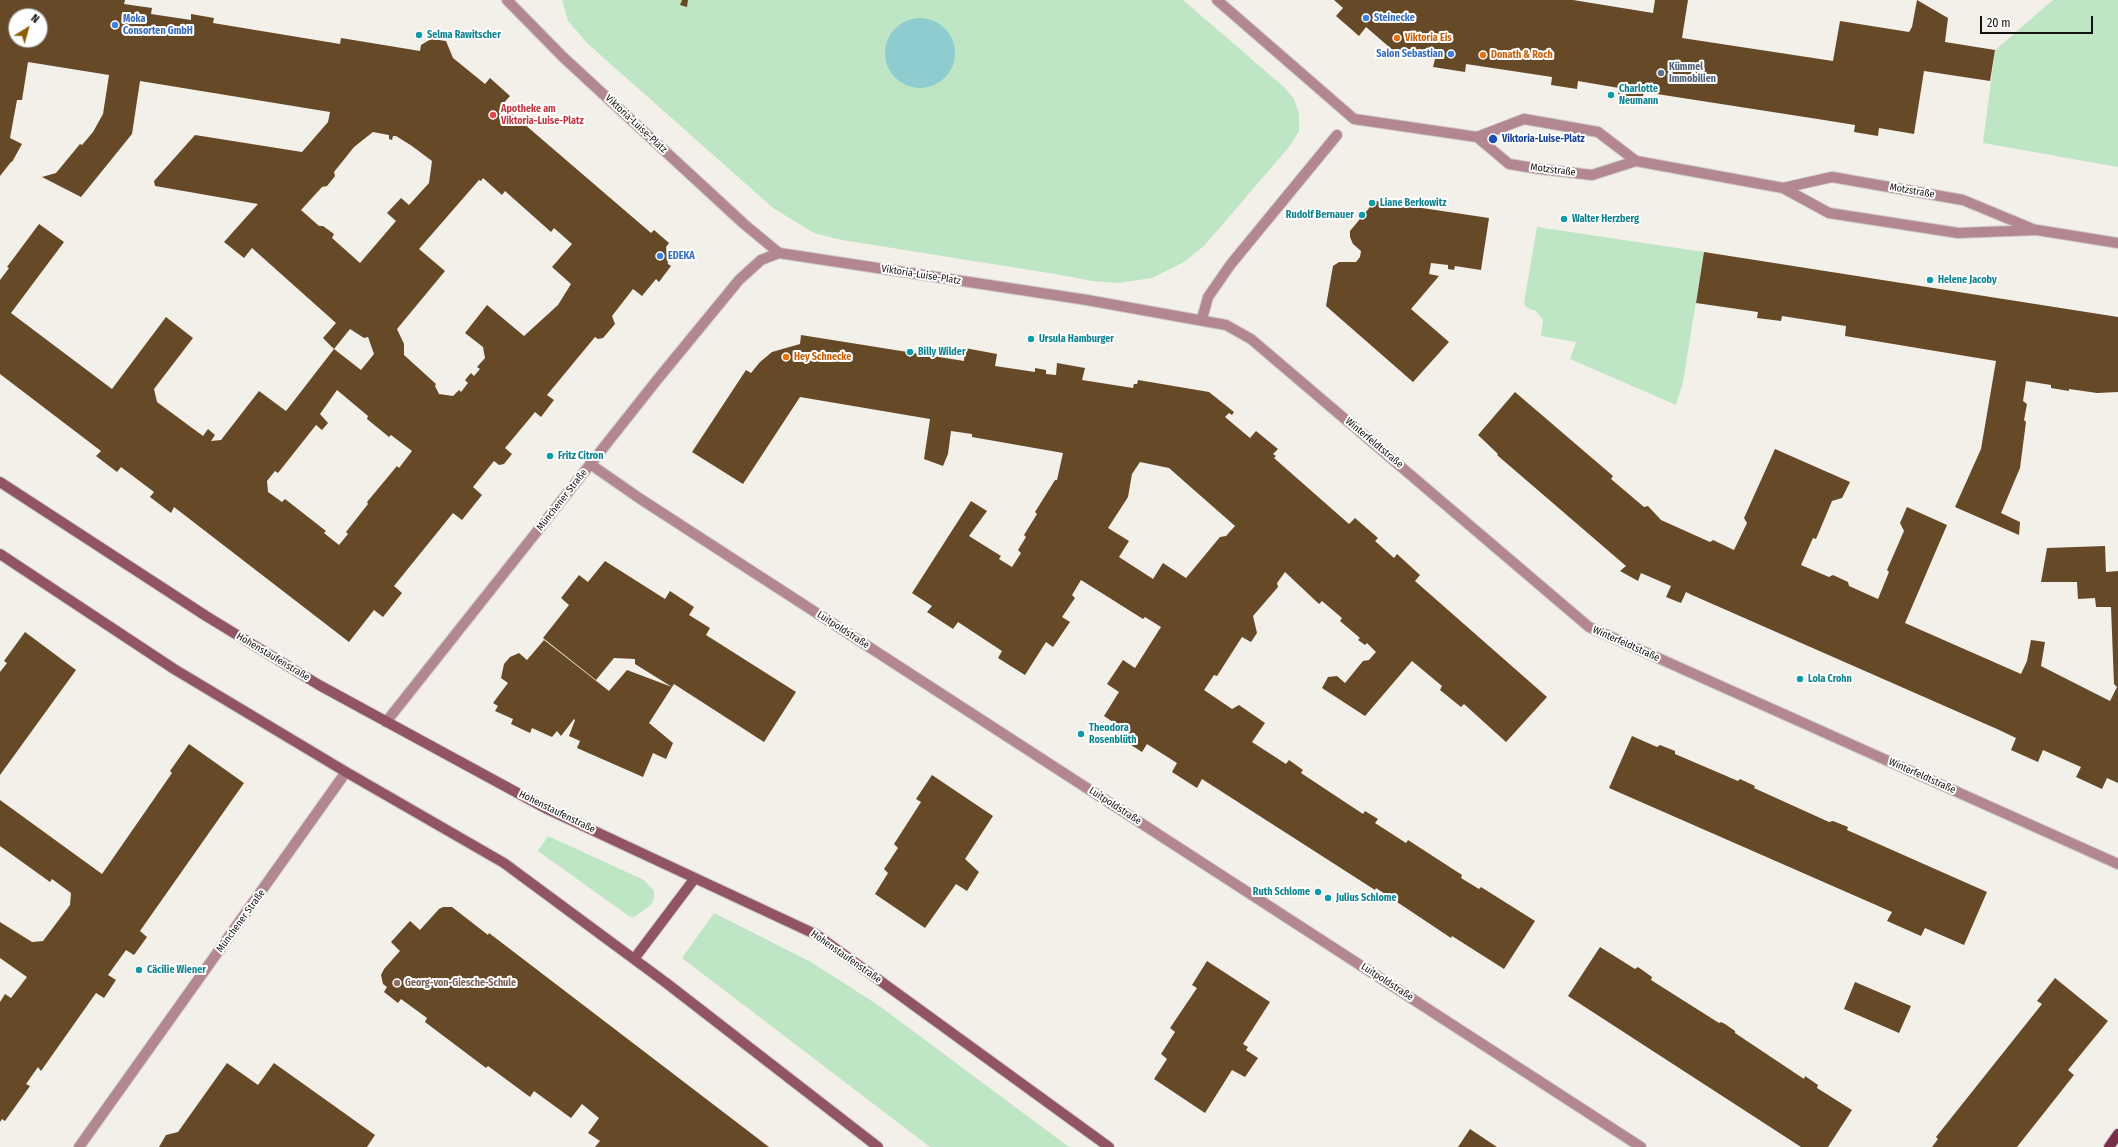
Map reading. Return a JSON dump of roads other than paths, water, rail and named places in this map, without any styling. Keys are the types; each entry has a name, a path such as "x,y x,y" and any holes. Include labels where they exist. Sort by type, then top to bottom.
{"main road":[{"name":"Hohenstaufenstraße","path":"0,482 206,616 319,685 547,809 818,936 1109,1147"},
{"path":"0,554 174,669 346,772 504,863 634,958 878,1147"},
{"path":"634,958 695,878"},
{"path":"2109,1147 2118,1134"}],"street":[{"name":"Viktoria-Luise-Platz","path":"507,0 563,57 744,224 779,253 1202,319"},
{"name":"Motzstraße","path":"1217,0 1354,119 1477,137 1524,119 1547,122 1598,132 1636,161 1783,188 1829,213 1958,233 2037,230 2118,243"},
{"path":"1202,319 1208,297 1231,264 1337,135"},
{"name":"Motzstraße","path":"1477,137 1509,164 1540,169 1592,175 1636,161"},
{"name":"Motzstraße","path":"1783,188 1832,177 1963,200 2037,230"},
{"name":"Münchener Straße","path":"386,722 590,464 739,280 761,260 779,253"},
{"name":"Winterfeldtstraße","path":"1202,319 1226,325 1251,339 1589,627 2118,864"},
{"name":"Luitpoldstraße","path":"590,464 639,498 1641,1147"},
{"name":"Münchener Straße","path":"79,1147 346,772"}],"water":[{"path":"920,18 933,21 945,28 952,40 955,53 952,66 945,78 933,85 920,88 907,85 895,78 888,66 885,53 888,40 895,28 907,21"}],"place":[{"name":"Steinecke","path":"1366,18"},
{"name":"Moka Consorten GmbH","path":"115,25"},
{"name":"Selma Rawitscher","path":"419,35"},
{"name":"Viktoria Eis","path":"1397,38"},
{"name":"Salon Sebastian","path":"1451,54"},
{"name":"Donath & Roch","path":"1483,55"},
{"name":"Kümmel Immobilien","path":"1661,73"},
{"name":"Charlotte Neumann","path":"1611,95"},
{"name":"Apotheke am Viktoria-Luise-Platz","path":"493,115"},
{"name":"Viktoria-Luise-Platz","path":"1493,139"},
{"name":"Liane Berkowitz","path":"1372,203"},
{"name":"Rudolf Bernauer","path":"1362,215"},
{"name":"Walter Herzberg","path":"1564,219"},
{"name":"EDEKA","path":"660,256"},
{"name":"Helene Jacoby","path":"1930,280"},
{"name":"Ursula Hamburger","path":"1031,339"},
{"name":"Billy Wilder","path":"910,352"},
{"name":"Hey Schnecke","path":"786,357"},
{"name":"Fritz Citron","path":"550,456"},
{"name":"Lola Crohn","path":"1800,679"},
{"name":"Theodora Rosenblüth","path":"1081,734"},
{"name":"Ruth Schlome","path":"1318,892"},
{"name":"Julius Schlome","path":"1328,898"},
{"name":"Cäcilie Wiener","path":"139,970"},
{"name":"Georg-von-Giesche-Schule","path":"397,983"}]}
